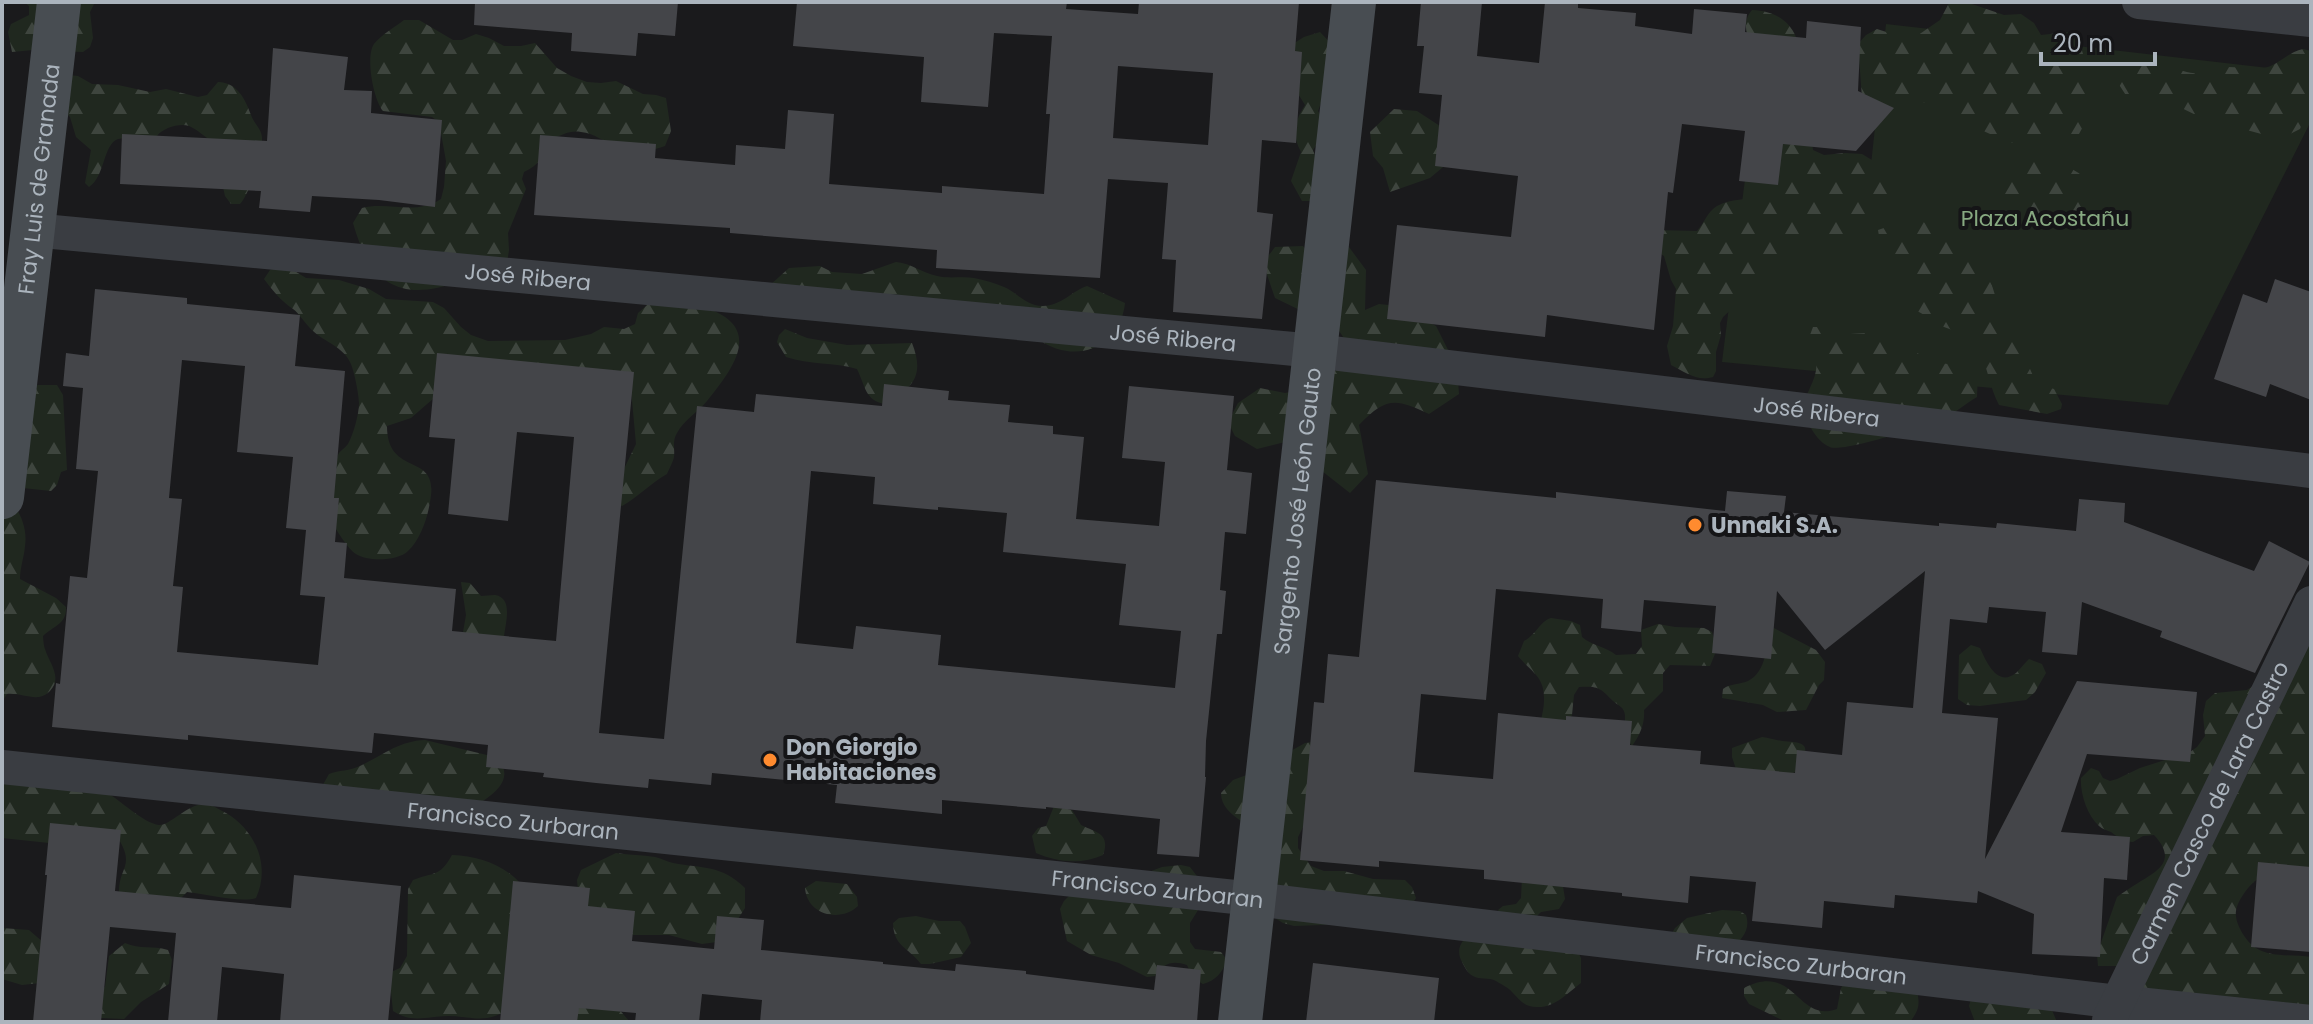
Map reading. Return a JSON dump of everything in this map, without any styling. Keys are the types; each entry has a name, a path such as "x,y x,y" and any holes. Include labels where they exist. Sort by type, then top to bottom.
{"street":[{"name":"Fray Luis de Granada","path":"2,497 59,2"},
{"name":"Sargento José León Gauto","path":"1240,1022 1354,2"},
{"path":"2139,2 2311,20"},
{"name":"José Ribera","path":"32,230 1315,351 2311,471"},
{"name":"Carmen Casco de Lara Castro","path":"2113,1012 2311,603"},
{"name":"Francisco Zurbaran","path":"2,767 1254,899 2113,1012 2311,1022"}],"green space":[{"path":"24,2 95,2 90,12 93,38 90,47 83,52 12,52 8,32 11,24 29,15 29,6"},
{"path":"1949,3 1969,3 2004,15 2021,14 2034,23 2041,35 2075,34 2090,86 2088,116 2079,134 2055,140 2010,143 1979,129 1962,116 1949,116 1938,104 1910,103 1884,113 1862,98 1858,44 1866,35 1877,29 1911,40 1940,20"},
{"path":"1752,10 1778,17 1789,25 1796,37 1813,150 1824,155 1862,154 1885,168 1893,181 1893,188 1877,215 1861,229 1788,246 1774,269 1751,280 1738,303 1720,323 1721,335 1713,377 1702,378 1691,376 1671,365 1667,346 1673,326 1676,289 1664,256 1647,245 1654,230 1697,231 1717,206 1762,195 1777,184 1746,31"},
{"path":"404,20 419,20 453,40 476,34 504,46 535,43 557,68 571,76 587,82 616,81 643,94 666,98 671,131 665,146 647,150 628,149 577,132 551,140 541,159 524,172 522,179 526,189 508,233 507,263 434,288 414,290 395,285 378,274 364,253 353,223 362,208 422,207 441,199 446,161 439,122 432,117 383,111 377,98 372,79 371,50 380,37"},
{"name":"Plaza Acostañu","path":"1886,24 2311,73 2311,121 2168,405 1722,362 1746,171 1870,174"},
{"path":"1320,32 1336,49 1318,111 1324,121 1319,141 1313,150 1320,170 1317,201 1302,201 1291,181 1301,152 1296,128 1305,105 1281,66 1288,47"},
{"path":"2303,49 2311,51 2311,101 2300,129 2280,139 2202,118 2161,98 2129,100 2118,83 2130,71 2150,62 2206,74 2227,67 2264,68"},
{"path":"48,73 78,76 92,84 118,85 150,92 166,89 198,97 207,95 218,82 231,85 243,98 262,135 258,163 244,199 240,204 231,204 225,196 213,142 185,125 167,129 157,136 123,138 113,142 98,176 89,187 85,183 91,150 76,137 70,117 48,95"},
{"path":"1394,109 1417,111 1443,128 1449,162 1430,178 1390,192 1383,168 1373,156 1370,132"},
{"path":"2021,155 2057,163 2080,174 2088,182 2090,192 2087,204 2077,218 2051,227 2013,199 1994,191 1992,182 2011,161"},
{"path":"1910,219 1924,222 1942,240 1965,247 1976,258 1990,279 2003,321 2012,328 2034,378 2041,385 2054,389 2062,404 2061,409 2047,414 1999,405 1983,358 1973,342 1917,311 1908,263 1881,248 1878,230"},
{"path":"1343,239 1366,270 1365,310 1379,304 1398,306 1436,326 1457,368 1459,394 1429,414 1408,405 1391,403 1368,416 1359,425 1368,474 1350,493 1285,442 1257,449 1235,436 1228,422 1238,403 1260,388 1285,393 1311,388 1348,344 1337,328 1275,298 1263,263 1275,247 1303,246 1314,261"},
{"path":"896,262 937,276 974,278 993,283 1037,305 1055,304 1087,286 1125,303 1115,331 1105,341 1094,348 1067,351 1039,340 769,286 789,268 820,266 832,272 862,274"},
{"path":"285,265 306,278 339,280 369,289 386,299 433,302 444,308 471,335 488,341 565,340 591,334 604,327 624,329 635,324 638,313 654,299 689,304 726,317 735,327 739,339 738,351 717,389 677,433 674,457 667,474 622,506 613,501 636,444 631,389 442,391 411,418 387,426 389,442 395,452 426,473 431,482 427,517 421,532 413,546 403,554 390,558 361,557 346,544 333,524 331,514 337,459 350,440 358,413 359,399 353,370 343,352 313,331 264,279 270,270"},
{"path":"1813,327 1850,334 1867,333 1903,345 1933,362 1970,367 1978,371 1977,397 1940,420 1866,443 1830,447 1816,435 1802,406 1816,372 1816,357 1810,335"},
{"path":"785,329 807,338 847,345 912,343 917,373 903,392 885,404 878,402 866,391 857,369 786,357 777,342"},
{"path":"37,385 57,385 63,395 67,470 61,472 57,485 51,491 23,488 5,491 25,531 20,579 56,598 66,607 66,613 62,621 43,636 54,670 54,686 39,697 7,694 2,702 2,430 21,391"},
{"path":"461,582 470,583 481,596 495,595 505,601 504,637 462,638 466,615"},
{"path":"2311,604 2311,870 2262,876 2242,896 2236,916 2242,932 2256,948 2276,954 2311,957 2311,1022 2157,1022 2124,966 2098,966 2097,954 2117,897 2159,869 2165,858 2164,851 2154,835 2129,842 2099,826 2085,804 2081,778 2091,768 2110,781 2197,747 2205,736 2203,715 2206,701 2215,693 2247,690 2273,672"},
{"path":"1551,618 1580,625 1582,637 1616,655 1636,654 1642,646 1641,630 1658,624 1704,628 1712,632 1717,649 1710,666 1670,665 1663,673 1663,691 1644,710 1641,729 1632,746 1626,735 1624,710 1595,688 1579,687 1574,695 1572,715 1565,728 1541,721 1544,704 1542,686 1518,656 1524,641"},
{"path":"1770,626 1816,650 1825,662 1824,680 1806,710 1777,712 1763,705 1722,698 1723,689 1748,681 1759,671"},
{"path":"1971,645 1980,648 1993,671 2003,677 2016,673 2029,659 2042,664 2046,673 2035,692 2026,700 1967,705 1958,699 1959,655"},
{"path":"1762,737 1804,746 1802,769 1786,776 1739,778 1732,748"},
{"path":"425,740 495,757 503,767 502,783 490,796 458,816 320,790 329,774 356,768 399,746"},
{"path":"1312,742 1304,825 1298,837 1298,848 1311,866 1324,871 1344,871 1373,879 1405,880 1416,898 1401,922 1294,926 1275,918 1241,821 1225,806 1221,793 1233,780"},
{"path":"2,778 103,791 146,820 159,825 197,805 215,807 245,829 258,850 262,873 256,898 232,899 187,892 177,902 119,894 126,855 118,838 59,844 2,838"},
{"path":"1054,806 1072,810 1081,825 1100,834 1105,842 1103,855 1069,861 1036,853 1032,836 1038,828 1046,826"},
{"path":"616,853 655,857 719,871 745,888 745,908 724,941 702,944 669,935 633,935 621,930 588,908 578,890 577,880 581,870"},
{"path":"452,855 489,862 520,883 510,1009 486,1018 400,1015 393,1011 389,973 400,968 407,956 408,889 413,880 440,870"},
{"path":"1162,867 1190,867 1203,884 1203,902 1190,923 1190,942 1195,949 1221,952 1227,960 1221,972 1211,981 1203,984 1194,979 1187,965 1177,963 1162,968 1155,976 1147,977 1119,963 1091,955 1067,941 1060,909 1072,893 1130,879"},
{"path":"1522,877 1562,880 1565,899 1559,909 1541,912 1537,916 1581,958 1581,983 1543,1007 1525,1004 1496,981 1471,975 1459,953 1464,939 1502,918 1498,910 1516,904 1521,898"},
{"path":"816,881 847,884 857,897 858,906 834,915 818,910 807,897 805,888"},
{"path":"1722,910 1740,911 1746,915 1744,935 1730,950 1663,949 1675,928 1687,918"},
{"path":"916,916 960,921 971,943 961,957 921,964 899,942 893,923 899,918"},
{"path":"2,928 29,930 44,943 40,983 22,985 2,979"},
{"path":"125,943 168,950 172,960 169,984 141,1002 124,1019 101,1018 93,994 105,987 109,956"},
{"path":"1846,981 1917,991 1917,1011 1910,1022 1786,1022 1749,1004 1744,996 1744,988 1761,982 1774,982 1813,1008 1824,1011 1837,1009 1841,988"},
{"path":"599,986 630,1022 562,1022"},
{"path":"1971,999 2051,1008 2057,1022 1975,1022 1969,1006"}],"building":[{"path":"475,2 678,2 675,36 638,33 636,56 571,51 572,33 474,25"},
{"path":"797,2 1067,2 1066,9 1138,14 1139,2 1299,2 1295,51 1302,52 1296,143 1262,140 1257,212 1273,214 1262,319 1173,312 1176,260 1162,259 1168,183 1108,179 1100,278 936,268 937,250 730,233 730,228 534,215 540,135 656,144 655,158 735,165 736,145 785,149 788,110 834,114 829,184 942,193 942,186 1044,194 1052,36 994,33 988,107 921,102 924,57 793,46","holes":["1118,66 1213,73 1208,145 1113,138"]},
{"path":"1421,2 1482,2 1477,56 1539,63 1545,2 1578,2 1578,8 1636,13 1635,26 1692,34 1694,9 1747,14 1745,32 1806,38 1807,21 1861,27 1858,91 1894,108 1856,151 1783,144 1778,185 1739,181 1745,131 1682,124 1673,193 1668,192 1654,330 1547,315 1545,337 1387,319 1397,225 1511,237 1518,176 1435,166 1442,95 1419,93 1424,46 1417,46"},
{"path":"273,48 348,57 344,90 372,91 371,113 442,120 435,207 312,196 310,212 259,208 261,191 120,184 122,134 267,141"},
{"path":"2275,279 2311,292 2311,400 2270,384 2266,397 2214,379 2243,294 2267,303"},
{"path":"95,289 187,298 187,304 300,315 295,366 345,371 334,498 339,498 335,542 347,543 344,578 456,589 452,631 556,641 574,437 517,432 508,521 448,514 455,439 429,437 437,353 634,372 599,733 664,739 697,406 754,412 756,394 882,406 884,384 949,391 948,400 1010,405 1008,422 1053,426 1053,434 1084,437 1076,519 1159,526 1165,462 1122,458 1129,386 1234,396 1227,470 1252,473 1246,534 1225,532 1220,590 1226,591 1222,634 1217,634 1206,741 1199,857 1157,854 1160,819 942,800 942,814 835,803 837,785 712,773 711,785 649,779 648,788 596,783 543,777 544,773 486,767 488,745 374,733 372,753 188,735 188,740 52,727 56,683 60,684 70,576 87,578 98,471 76,469 83,388 63,386 66,353 89,356","holes":["182,360 245,366 237,452 293,457 286,528 306,530 300,595 325,597 318,665 177,652 183,587 173,586 182,499 169,498","811,471 875,477 873,504 1007,513 1003,552 1126,564 1119,625 1181,631 1175,688 938,665 941,635 856,626 853,649 796,643"]},
{"path":"1376,480 1556,498 1556,492 1725,511 1727,491 1786,496 1784,512 1939,526 1939,523 1996,528 1997,523 2076,531 2079,499 2125,503 2124,522 2254,571 2269,541 2310,562 2255,673 2160,637 2162,631 2082,602 2077,655 2042,652 2046,612 1989,607 1987,623 1950,619 1942,713 1998,718 1985,859 2077,681 2197,692 2190,762 2087,754 2061,832 2130,837 2127,880 2104,878 2100,957 2032,954 2034,914 1978,891 1977,903 1895,895 1894,908 1824,901 1822,928 1752,921 1756,882 1690,876 1688,903 1484,879 1484,870 1379,861 1379,867 1300,860 1314,702 1324,703 1328,654 1359,657","holes":["1925,571 1913,708 1847,702 1842,755 1797,750 1795,773 1700,764 1701,751 1630,745 1632,721 1566,716 1566,720 1498,713 1493,779 1414,772 1421,694 1486,700 1496,589 1603,599 1601,628 1641,632 1644,600 1716,606 1712,653 1771,659 1777,591 1825,650"]},
{"path":"50,823 121,830 115,891 291,908 294,875 401,886 388,1022 280,1022 284,974 222,967 217,1022 168,1022 176,933 110,927 101,1022 33,1022"},
{"path":"2258,862 2311,867 2311,952 2251,947"},
{"path":"513,881 590,888 588,906 635,911 632,941 714,949 717,916 764,920 761,950 883,964 955,971 956,964 1154,990 1157,965 1201,970 1197,1022 760,1022 762,1000 702,994 699,1022 635,1022 636,1013 579,1008 577,1022 500,1022"},
{"path":"1313,963 1439,978 1434,1022 1306,1022"}],"place":[{"name":"Unnaki S.A.","path":"1695,525"},
{"name":"Don Giorgio Habitaciones","path":"770,760"}]}
